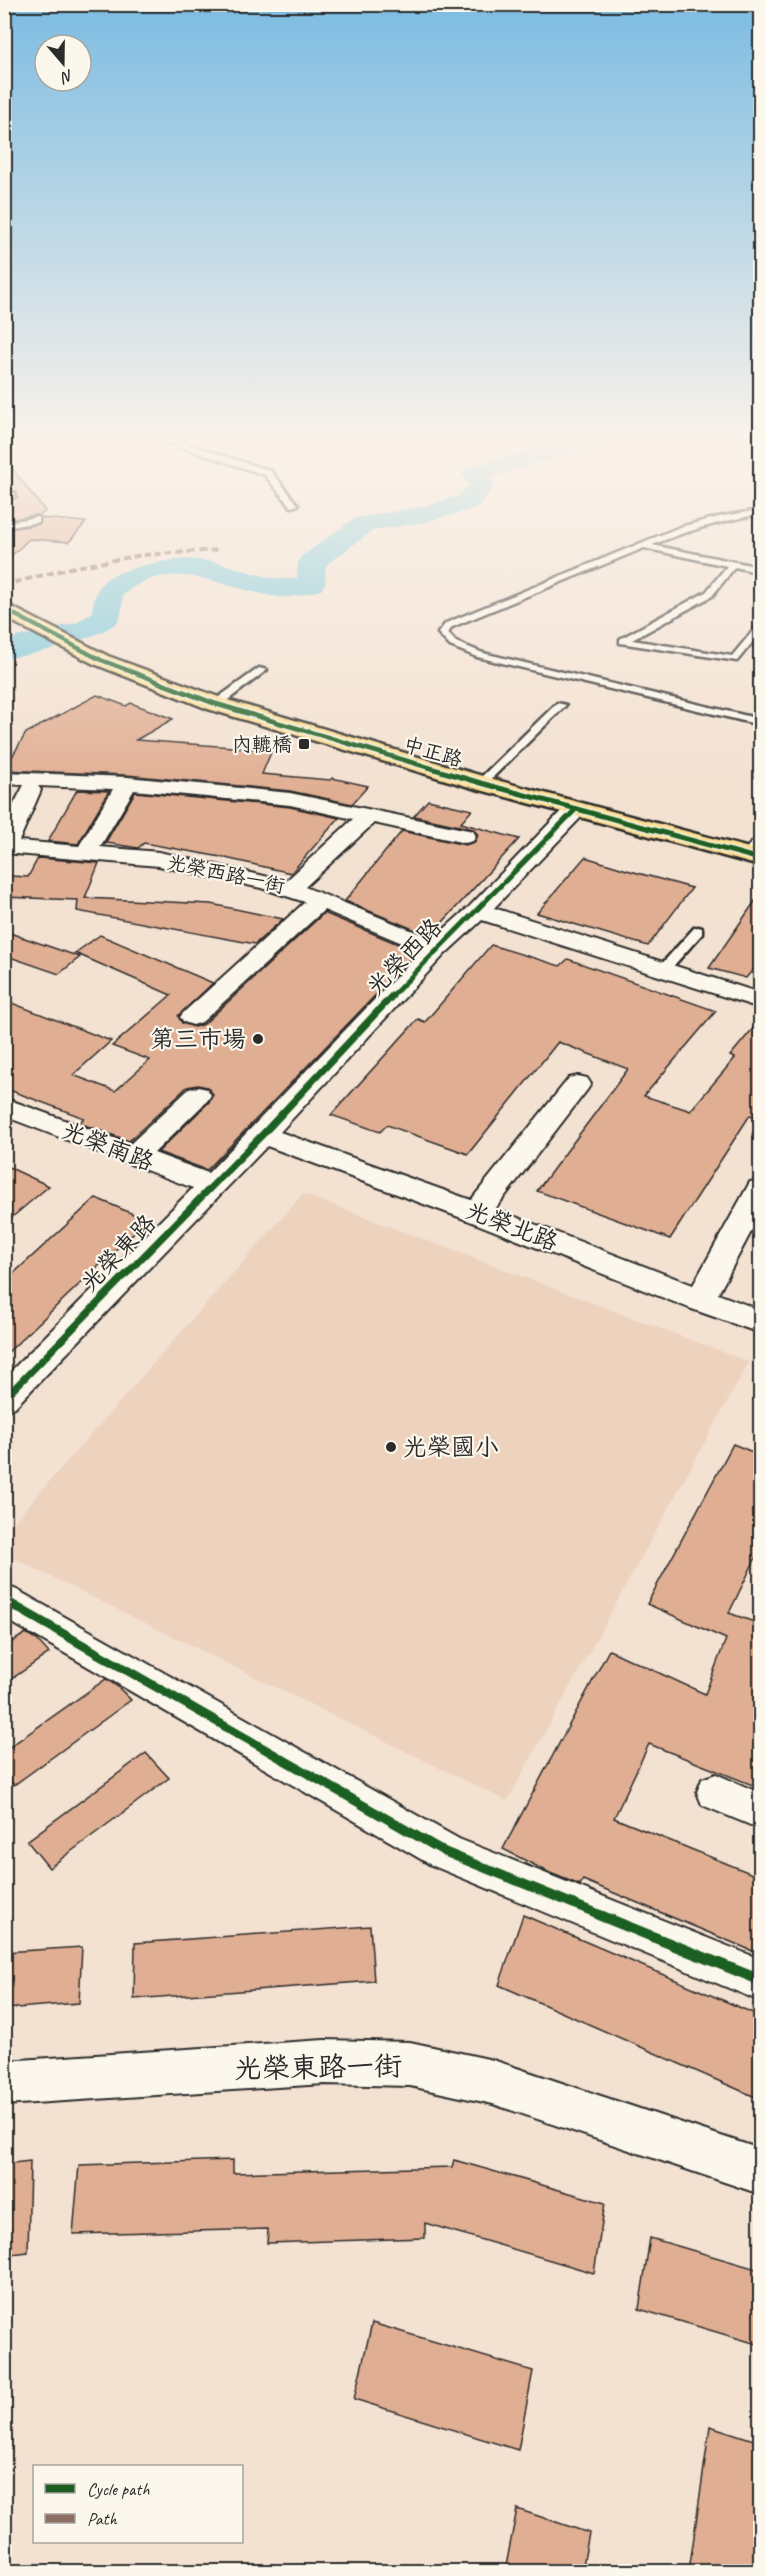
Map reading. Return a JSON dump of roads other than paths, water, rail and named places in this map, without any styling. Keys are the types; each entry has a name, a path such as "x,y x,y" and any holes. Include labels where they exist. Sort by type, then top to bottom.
{"main road":[{"name":"中正路","path":"4,609 101,660 216,704 481,783 576,809 758,853"}],"street":[{"path":"4,778 127,783 290,799 465,836"},
{"path":"86,853 127,783"},
{"path":"5,846 30,790"},
{"name":"光榮西路","path":"262,1135 436,949 478,911 576,809"},
{"path":"291,888 370,815"},
{"name":"光榮西路一街","path":"5,846 159,859 291,888 436,949"},
{"path":"193,1017 321,900"},
{"path":"478,911 760,1001"},
{"path":"477,1213 578,1084"},
{"path":"135,1155 198,1095"},
{"name":"光榮南路","path":"7,1110 212,1185"},
{"name":"光榮東路","path":"4,1399 262,1135"},
{"name":"光榮北路","path":"262,1135 477,1213 760,1322"},
{"path":"700,1300 760,1189"},
{"path":"4,1600 445,1852 760,1980"},
{"path":"716,1792 760,1811"},
{"name":"光榮東路一街","path":"4,2083 324,2062 410,2064 493,2082 760,2172"}],"lane":[{"path":"616,555 449,625 443,633 453,644 480,655 760,722"},
{"path":"690,555 760,570"},
{"path":"733,564 709,594 623,641 734,659 760,628"},
{"path":"216,704 262,670"},
{"path":"481,783 561,705"},
{"path":"663,970 698,931"}],"waterway":[{"path":"4,649 12,649 87,629 106,617 109,592 123,580 168,567 207,569 247,582 282,589 311,584 312,562 321,555"}],"place":[{"name":"內轆橋","path":"304,744"},
{"name":"第三市場","path":"258,1039"},
{"name":"光榮國小","path":"391,1447"}]}
